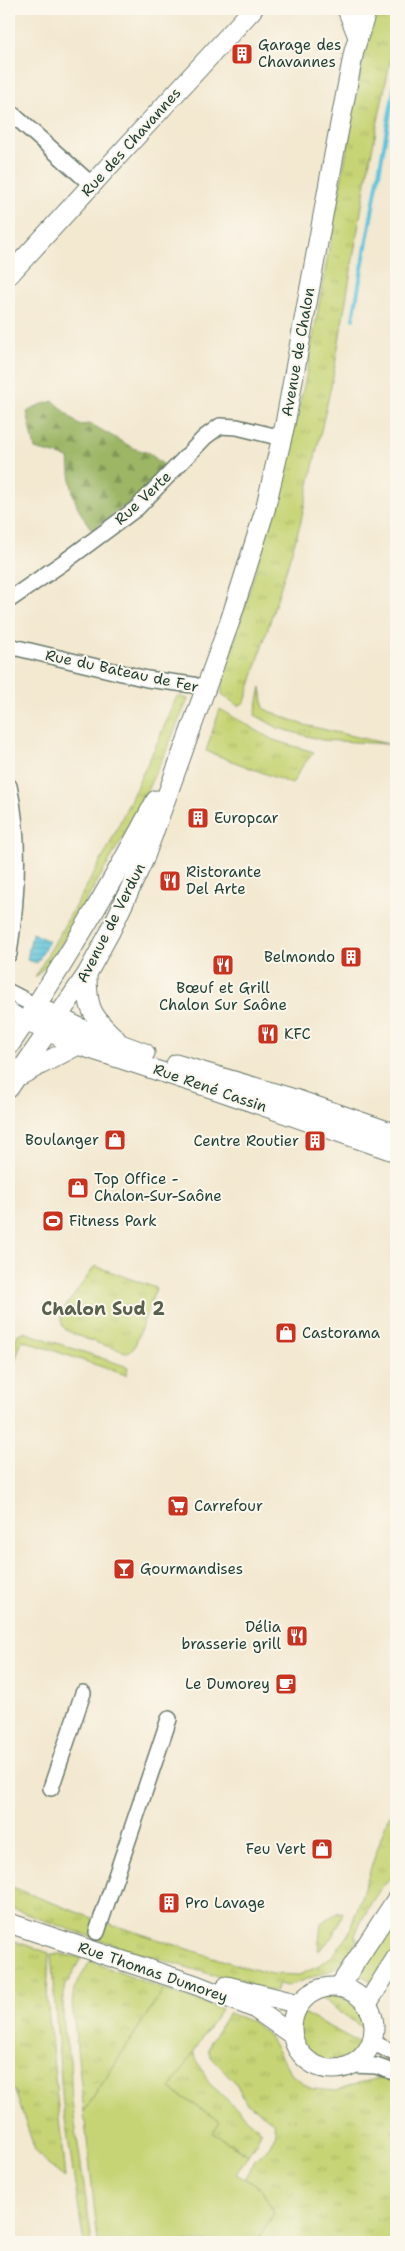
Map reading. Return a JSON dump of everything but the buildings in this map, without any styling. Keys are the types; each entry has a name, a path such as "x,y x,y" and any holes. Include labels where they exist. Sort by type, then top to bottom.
{"main road":[{"name":"Rue des Chavannes","path":"9,275 253,9"},
{"path":"347,9 358,37"},
{"name":"Avenue de Chalon","path":"207,690 265,510 282,438 334,155 358,37 367,9"},
{"name":"Avenue de Verdun","path":"12,1083 87,974 110,932 144,859 207,690"},
{"name":"Avenue de Verdun","path":"9,1042 31,1013 114,878 186,744"},
{"path":"87,974 87,998 90,1007 101,1025 122,1045"},
{"name":"Rue René Cassin","path":"31,1013 53,1024 78,1045 394,1146"},
{"name":"Rue René Cassin","path":"53,1024 88,1032 122,1045 295,1099 394,1146"},
{"path":"12,1083 46,1061 78,1045"},
{"path":"220,1091 295,1099"},
{"path":"339,1987 396,1900"},
{"name":"Rue Thomas Dumorey","path":"9,1912 242,1991 299,2004"},
{"name":"Rue Thomas Dumorey","path":"9,1923 205,1988 254,2008 291,2034"},
{"path":"367,2004 396,1958"},
{"path":"327,1987 339,1987 359,1996 367,2004 372,2016 374,2029 372,2042 364,2055 352,2065 333,2070 314,2066 299,2052 291,2034 292,2018 299,2004 316,1990 327,1987"}],"street":[{"path":"9,111 92,185"},
{"name":"Rue Verte","path":"9,600 137,508 205,436 220,426 238,427 282,438"},
{"name":"Rue du Bateau de Fer","path":"9,646 147,679 192,685 207,690"},
{"path":"9,786 14,826 16,886 9,954"},
{"path":"9,992 31,1013"},
{"path":"9,1010 31,1013"},
{"path":"51,1788 83,1692"},
{"path":"97,1932 169,1719"},
{"path":"372,2042 396,2054"},
{"path":"352,2065 376,2066 396,2073"}],"green space":[{"path":"377,9 396,9 392,19 396,20 396,46 390,62 368,170 333,377 300,525 245,702 238,706 222,694 222,683 280,487 306,377 367,37"},
{"path":"54,401 79,425 91,424 133,448 149,453 165,466 137,497 92,530 76,504 69,458 35,449 27,412 39,405"},
{"path":"261,687 264,709 304,725 388,744 322,740 278,728 255,715"},
{"path":"177,696 188,699 166,751 129,827 51,961 35,977 106,852"},
{"path":"220,709 273,740 314,752 301,768 292,784 206,751"},
{"path":"95,1266 156,1288 134,1348 129,1353 75,1335 62,1325 61,1313"},
{"path":"24,1332 128,1367 126,1375 22,1340 9,1380 9,1357 18,1334"},
{"path":"396,1812 396,1874 384,1884 372,1901 355,1935 357,1941 338,1966 332,1970 287,1986 278,1984 275,1992 141,1953 9,1907 9,1886 92,1918 231,1963 271,1974 299,1975 319,1966 333,1955 348,1936 387,1820 390,1815"},
{"path":"396,1908 396,1948 373,1983 355,1973"},
{"path":"343,1912 334,1934 318,1951 321,1923 337,1913"},
{"path":"9,1939 49,1953 47,1997 65,2178 47,2164 35,2150 15,2091 9,2088"},
{"path":"51,1954 81,1958 66,1985 63,2000 63,2027 70,2060 72,2102 92,2242 84,2242 83,2238 63,2105"},
{"path":"90,1961 165,1990 161,1993 84,2112 72,2003 74,1989"},
{"path":"165,1990 221,2009 170,2089 220,2121 213,2133 248,2155 236,2174 261,2188 274,2213 257,2242 98,2242 84,2112 161,1993"},
{"path":"334,1995 348,2000 356,2006 364,2029 318,1996"},
{"path":"299,2011 360,2043 357,2050 348,2057 331,2061 314,2059 307,2055 302,2049 296,2034"},
{"path":"229,2013 252,2022 268,2035 292,2075 312,2089 337,2091 359,2083 385,2077 396,2084 396,2238 393,2242 257,2242 274,2213 261,2188 244,2179 256,2158 269,2147 276,2133 273,2122 245,2101 236,2083 212,2058 208,2050 211,2041"},
{"path":"193,2052 209,2083 261,2131 248,2155 213,2133 219,2122 170,2089"}],"water":[{"path":"32,933 49,941 37,963 27,960"}],"waterway":[{"path":"353,319 396,78"}],"place":[{"name":"Garage des Chavannes","path":"242,54"},
{"name":"Europcar","path":"198,818"},
{"name":"Ristorante Del Arte","path":"170,881"},
{"name":"Belmondo","path":"351,957"},
{"name":"Bœuf et Grill Chalon Sur Saône","path":"223,965"},
{"name":"KFC","path":"268,1034"},
{"name":"Boulanger","path":"115,1140"},
{"name":"Centre Routier","path":"315,1141"},
{"name":"Top Office - Chalon-Sur-Saône","path":"78,1188"},
{"name":"Fitness Park","path":"53,1221"},
{"name":"Castorama","path":"286,1333"},
{"name":"Carrefour","path":"178,1506"},
{"name":"Gourmandises","path":"124,1569"},
{"name":"Délia brasserie grill","path":"297,1636"},
{"name":"Le Dumorey","path":"286,1684"},
{"name":"Feu Vert","path":"322,1849"},
{"name":"Pro Lavage","path":"169,1903"}],"district":[{"name":"Chalon Sud 2","path":"103,1309"}]}
